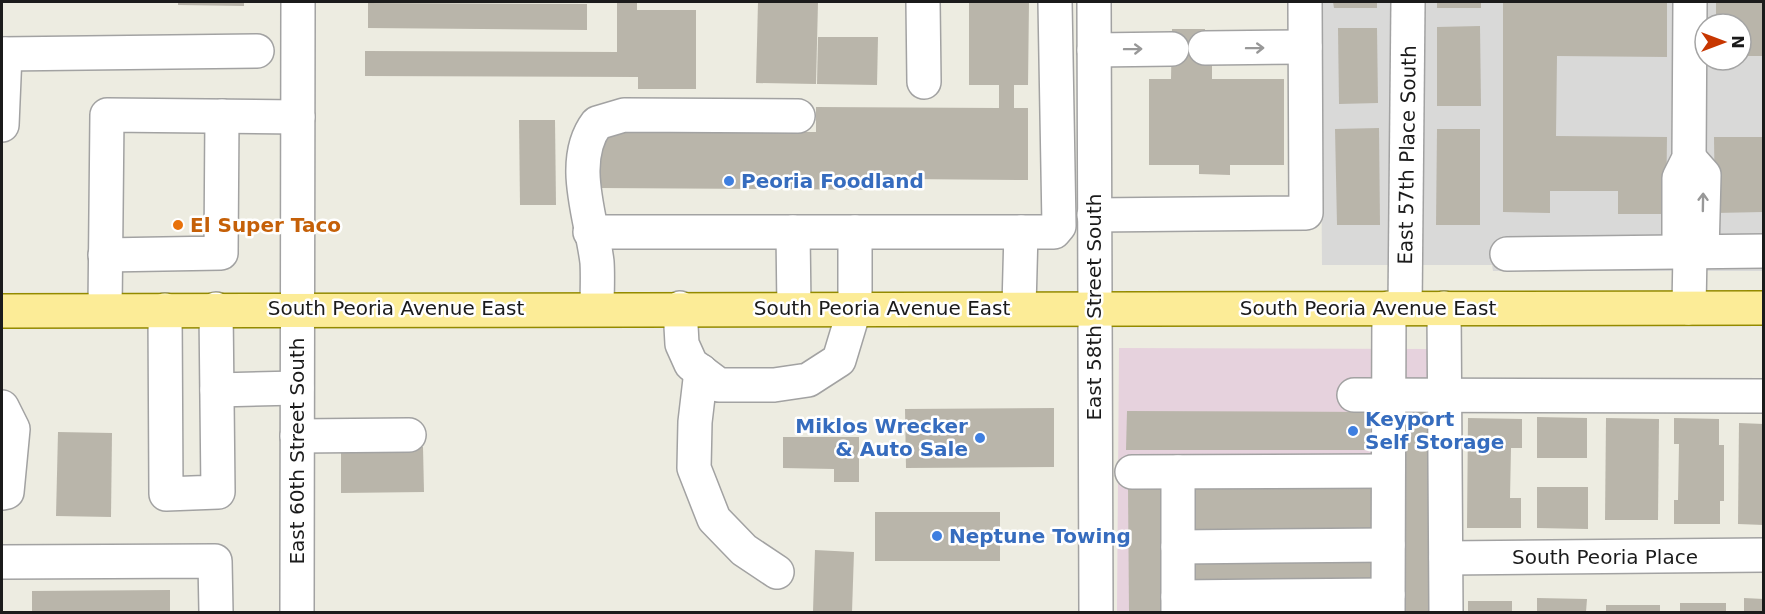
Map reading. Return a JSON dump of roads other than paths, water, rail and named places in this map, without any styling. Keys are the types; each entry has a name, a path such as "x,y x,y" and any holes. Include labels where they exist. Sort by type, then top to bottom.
{"main road":[{"name":"South Peoria Avenue East","path":"2,310 855,307 1764,308"}],"street":[{"name":"East 60th Street South","path":"297,612 298,2"},
{"path":"923,2 924,82"},
{"path":"590,232 1054,232 1059,226 1056,2"},
{"name":"East 58th Street South","path":"1094,2 1096,612"},
{"path":"1094,215 1306,213 1305,2"},
{"name":"East 57th Place South","path":"1388,604 1389,394 1397,308 1408,2"},
{"path":"1689,308 1690,252 1704,176 1689,158 1690,2"},
{"path":"1205,48 1305,47"},
{"path":"1094,50 1172,49"},
{"path":"2,125 3,54 257,51"},
{"path":"105,310 107,115 298,117"},
{"path":"597,308 597,260 584,194 586,141 597,123 624,115 798,116"},
{"path":"105,255 221,253 222,116"},
{"path":"793,232 794,308"},
{"path":"680,308 682,344 691,364 719,385 774,385 808,380 839,360 855,307 855,232"},
{"path":"1019,307 1021,232"},
{"path":"1507,254 1764,251"},
{"path":"1444,308 1446,612"},
{"path":"165,310 166,494 218,492 216,309"},
{"path":"701,371 695,422 694,468 714,519 744,550 777,572"},
{"path":"217,390 297,388"},
{"path":"1354,395 1764,396"},
{"path":"2,407 13,429 7,492 2,492"},
{"path":"297,436 409,435"},
{"path":"1132,472 1388,471"},
{"path":"1178,472 1178,604 1388,604"},
{"path":"1178,547 1388,545"},
{"name":"South Peoria Place","path":"1446,558 1764,555"},
{"path":"2,562 215,561 216,612"}],"place":[{"name":"Peoria Foodland","path":"729,181"},
{"name":"El Super Taco","path":"178,225"},
{"name":"Keyport Self Storage","path":"1353,431"},
{"name":"Miklos Wrecker & Auto Sale","path":"980,438"},
{"name":"Neptune Towing","path":"937,536"}]}
